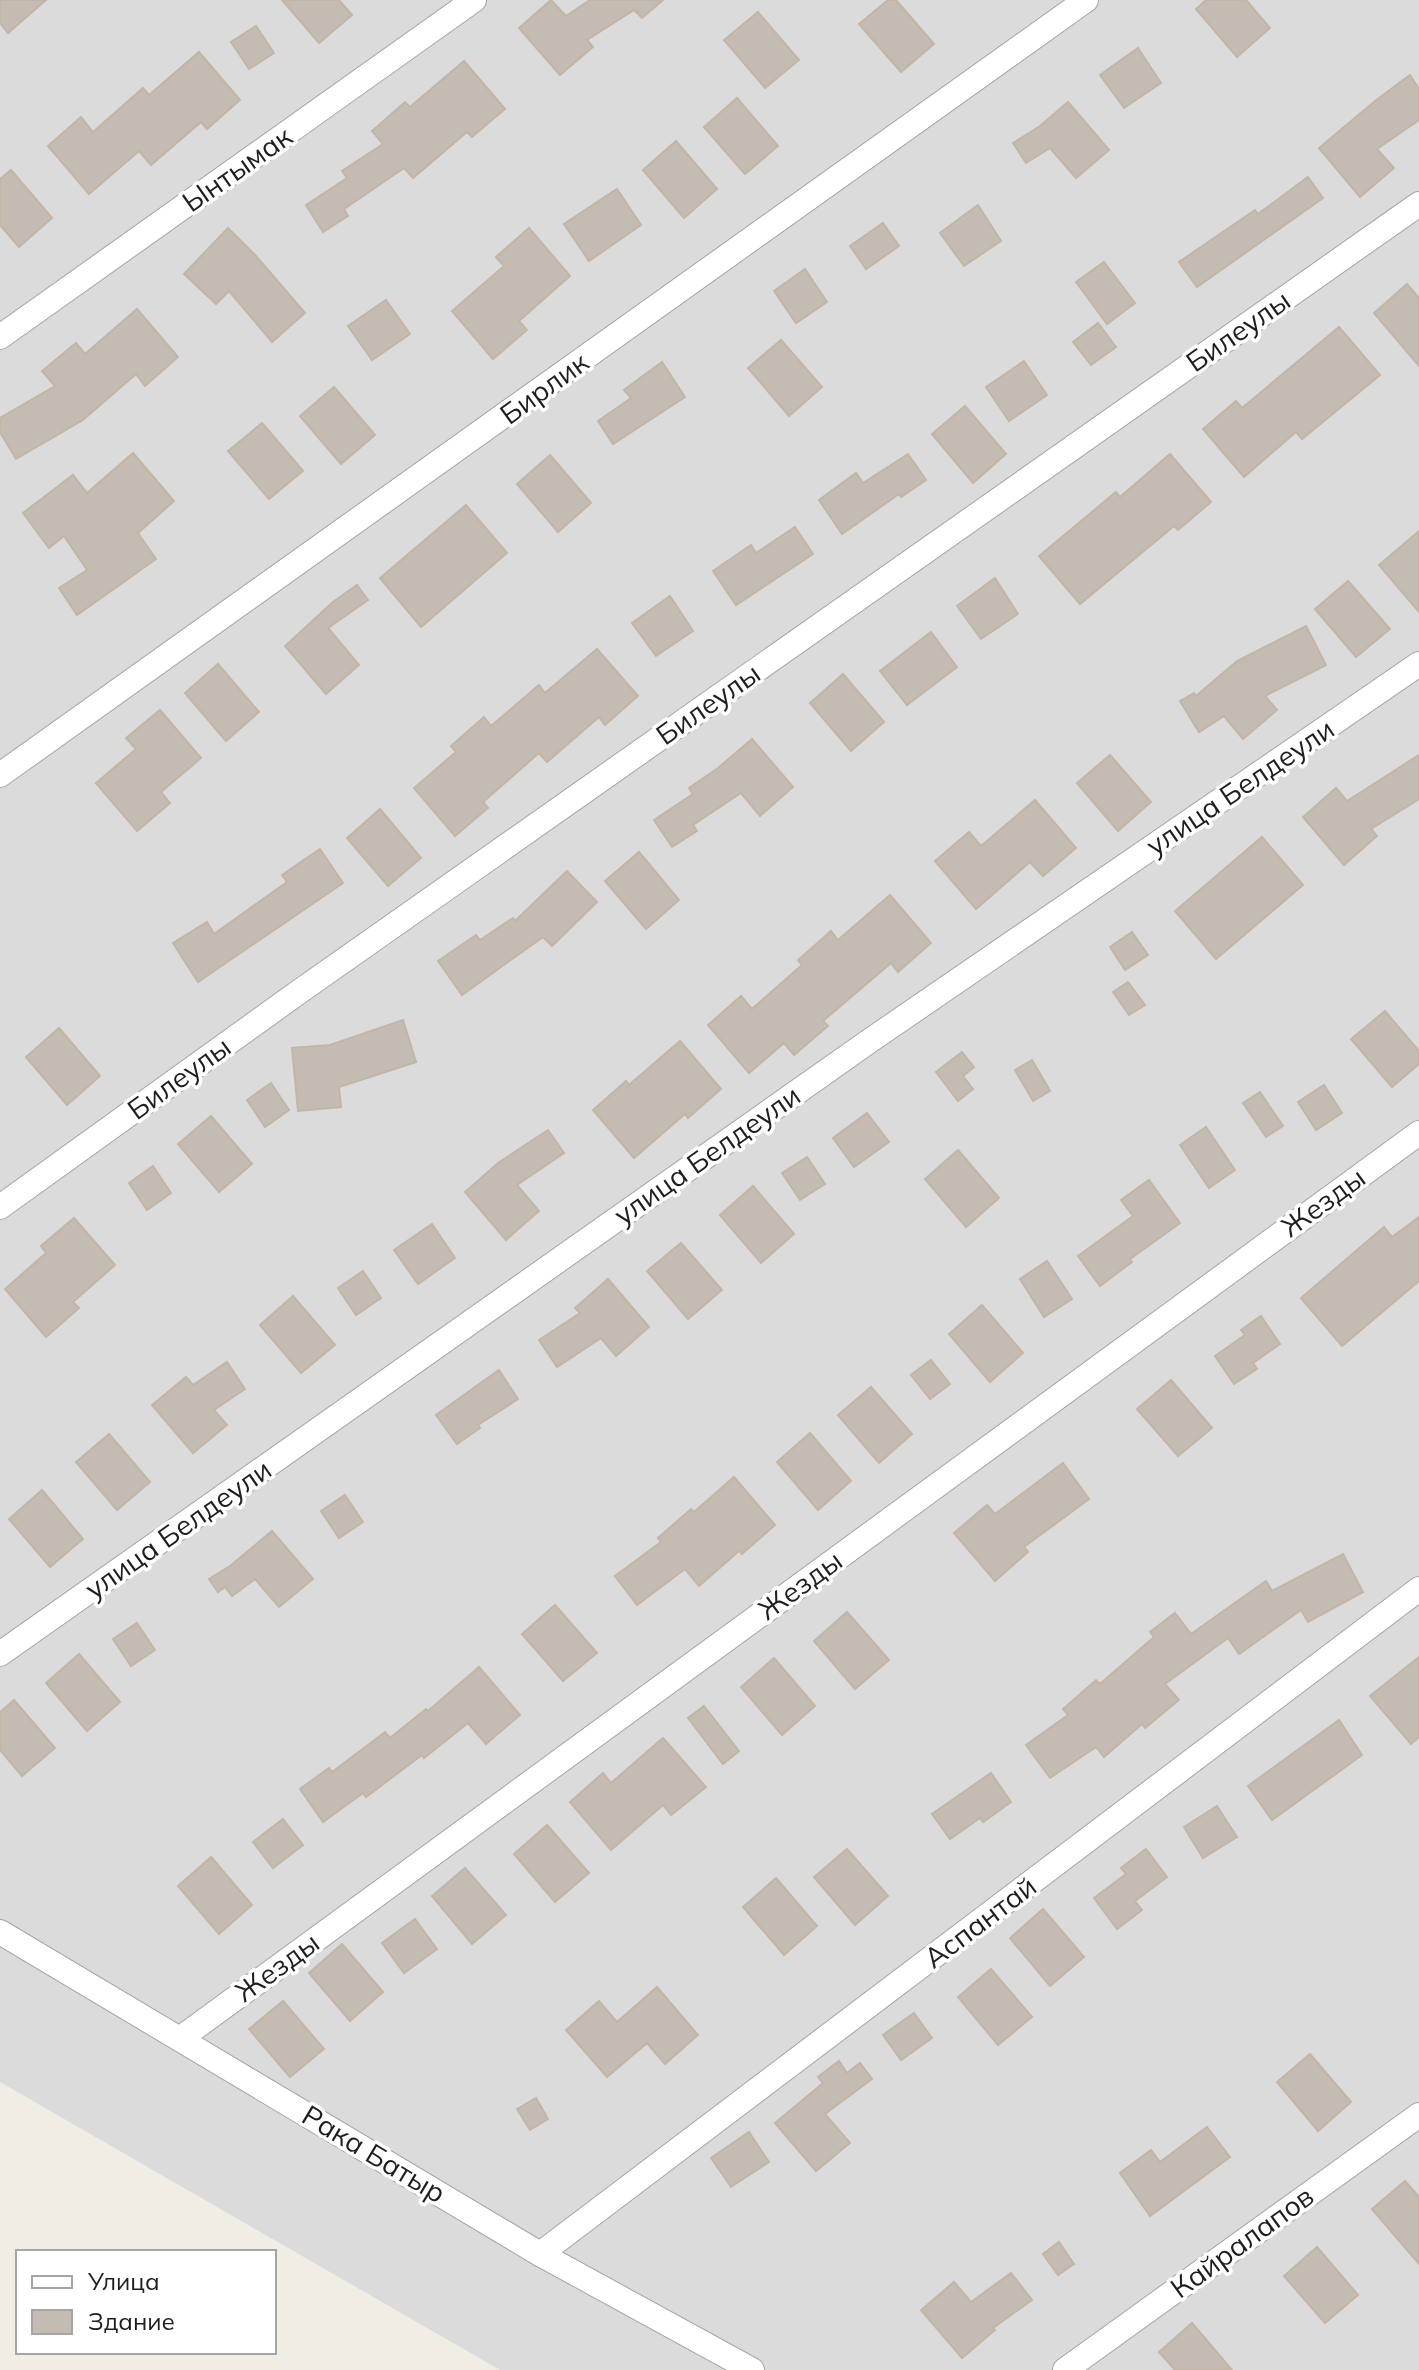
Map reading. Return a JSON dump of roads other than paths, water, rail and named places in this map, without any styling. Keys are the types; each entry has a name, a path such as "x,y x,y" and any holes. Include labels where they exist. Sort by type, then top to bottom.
{"street":[{"name":"Ынтымак","path":"0,337 474,0"},
{"name":"Бирлик","path":"0,775 1086,0"},
{"name":"Билеулы","path":"0,1207 322,975 1419,204"},
{"name":"улица Белдеули","path":"0,1654 868,1042 1419,664"},
{"name":"Жезды","path":"181,2038 1419,1133"},
{"name":"Аспантай","path":"540,2254 1419,1589"},
{"name":"Рака Батыр","path":"0,1932 540,2254 752,2370"},
{"name":"Кайралапов","path":"1065,2370 1419,2115"}]}
